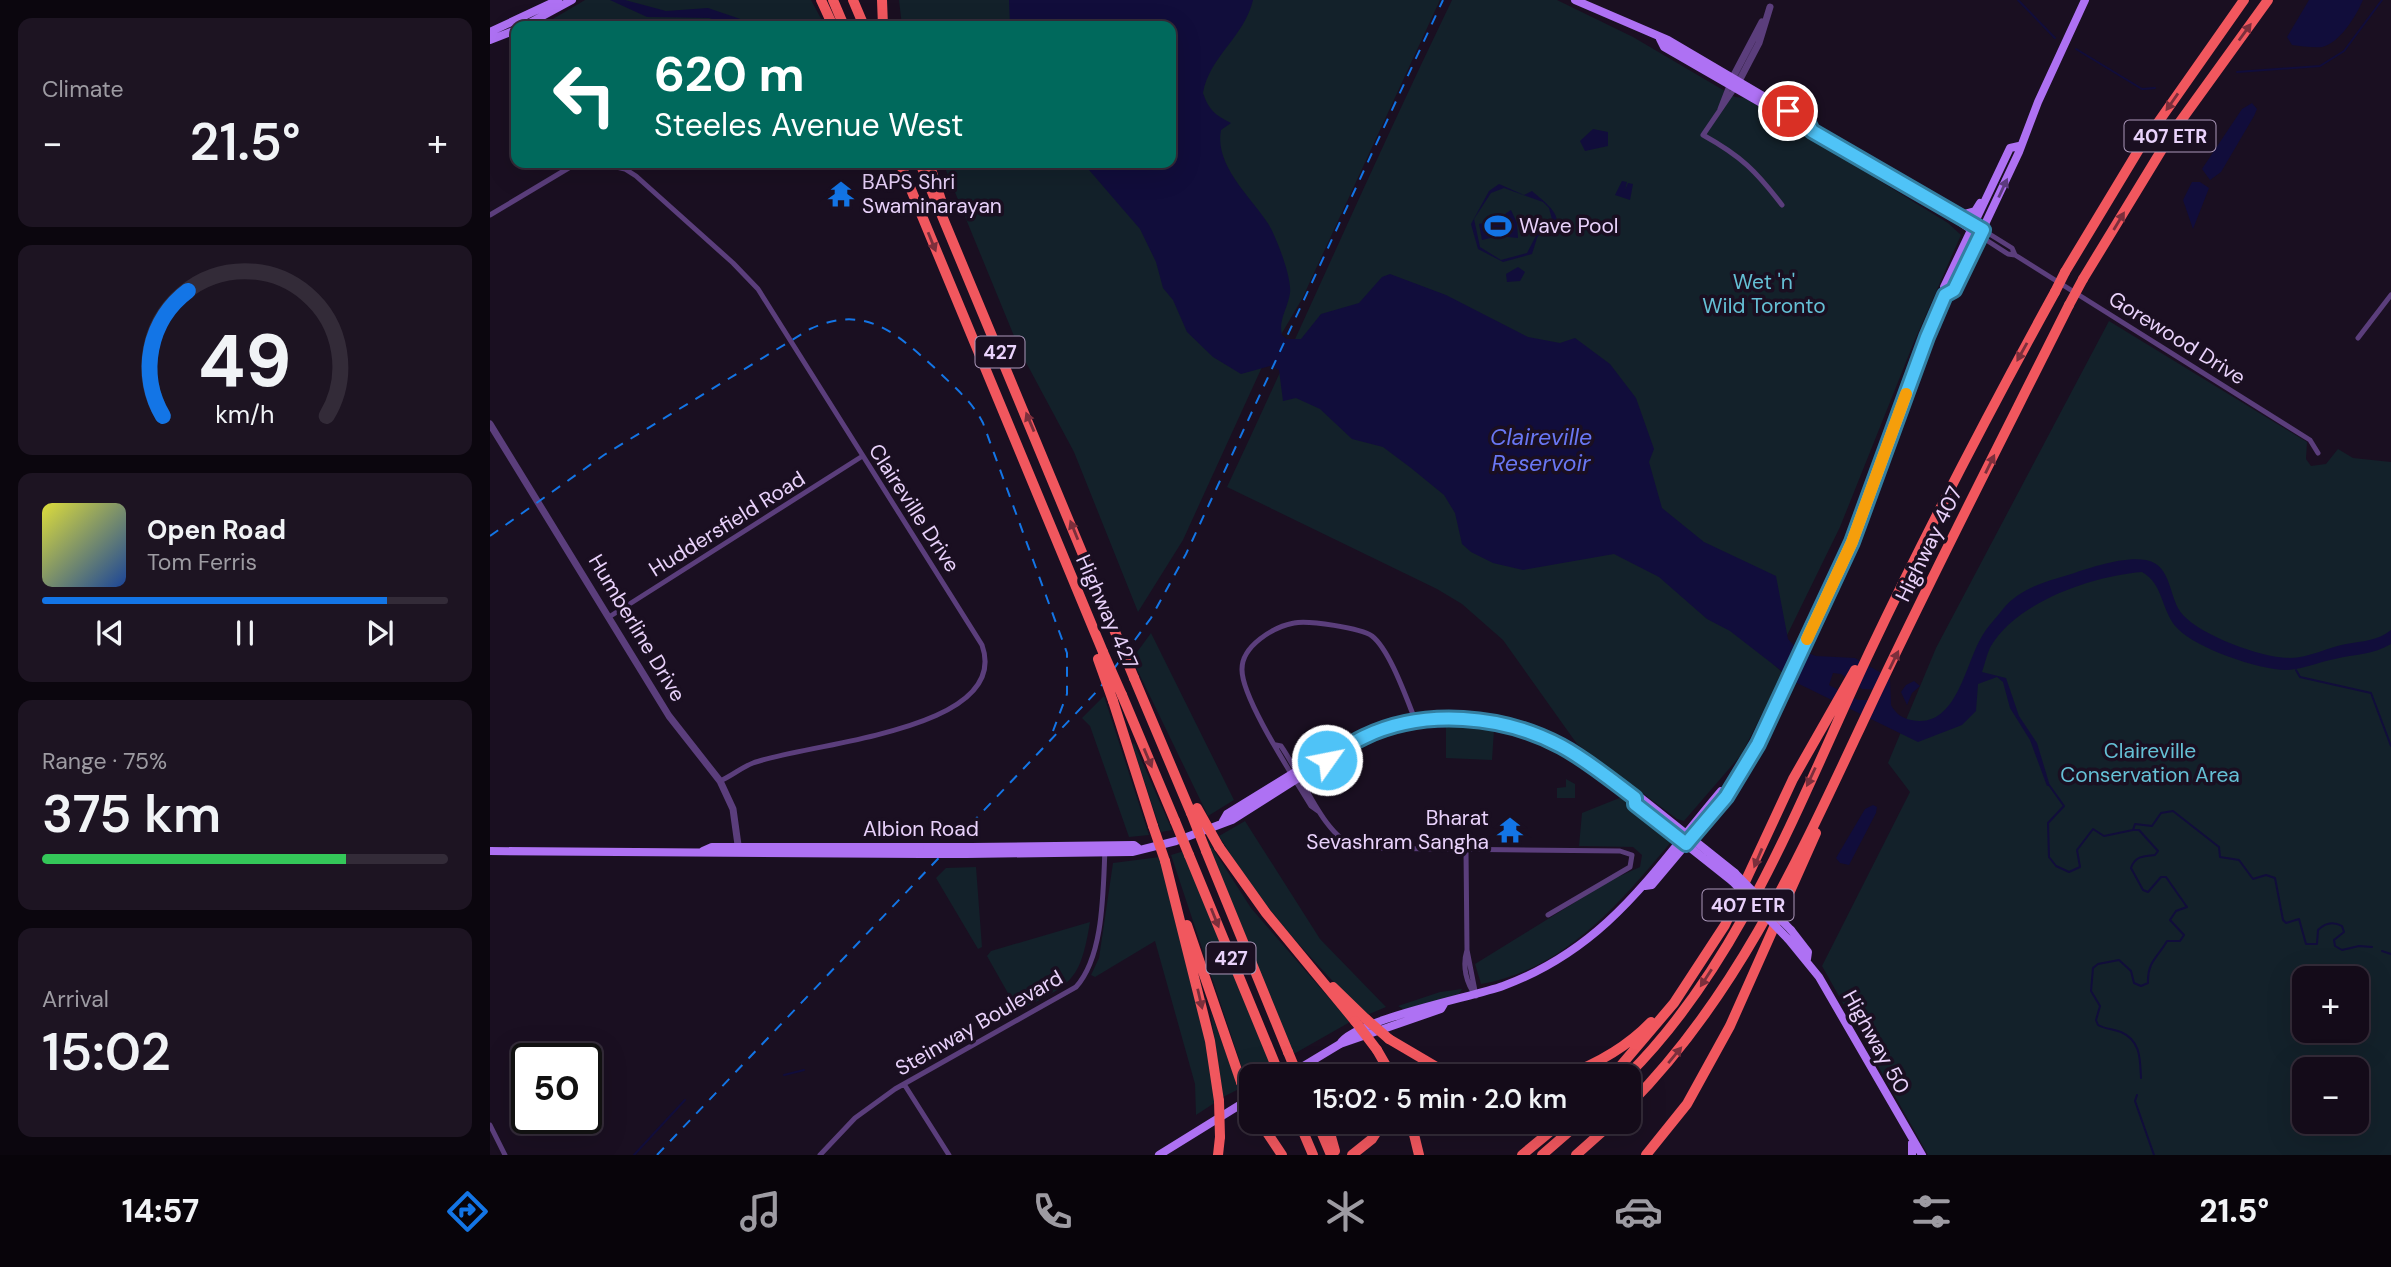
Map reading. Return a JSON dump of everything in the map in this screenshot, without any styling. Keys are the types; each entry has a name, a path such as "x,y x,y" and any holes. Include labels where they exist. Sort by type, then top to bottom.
{"highway":[{"path":"821,0 831,21"},
{"path":"833,0 842,21"},
{"path":"853,0 862,21"},
{"path":"882,0 883,21"},
{"name":"Highway 407","path":"1837,712 1857,667 1871,650 1985,420 2065,272 2138,151 2244,0"},
{"name":"Highway 407","path":"1641,1092 1687,1041 1735,972 1819,819 1906,635 2083,279 2172,134 2268,0"},
{"name":"Highway 427","path":"902,168 1095,634 1118,698 1175,821 1275,1064"},
{"name":"Highway 427","path":"922,168 1134,678 1170,763 1194,811"},
{"path":"931,168 940,192 944,218"},
{"path":"1118,698 1153,826 1239,1077"},
{"path":"1622,1064 1681,993 1738,901 1793,779 1837,712"},
{"name":"407 ETR","path":"1639,1064 1691,1000 1732,939 1837,712"},
{"path":"1194,811 1266,913 1360,1020 1385,1064"},
{"name":"427","path":"1194,811 1206,851 1293,1064"},
{"path":"1646,1155 1687,1104 1730,1026 1812,846 1819,819"},
{"path":"1165,861 1210,1041 1219,1101 1218,1155"},
{"path":"1594,1064 1620,1049 1681,993"},
{"path":"1360,1020 1432,1064"},
{"path":"1267,1134 1282,1155"},
{"path":"1305,1134 1313,1155"},
{"path":"1322,1134 1331,1155"},
{"path":"1330,1134 1336,1155"},
{"path":"1352,1155 1375,1134"},
{"path":"1414,1134 1419,1154"},
{"path":"1522,1155 1547,1134"},
{"path":"1542,1155 1566,1134"},
{"path":"1576,1155 1600,1134"}],"main road":[{"path":"513,21 558,0"},
{"path":"533,21 572,0"},
{"path":"1575,0 1660,39 1664,47 1734,83 1804,130 1812,131 1931,200 1981,233"},
{"path":"1945,295 1954,290 2020,152 2019,146 2085,0"},
{"path":"490,32 511,22"},
{"path":"490,40 511,32"},
{"path":"1307,1064 1340,1044 1441,1009 1444,1004 1476,996 1520,979 1574,948 1609,922 1726,797 1727,791 1748,762 1852,542 1945,295 1944,286 2010,148 2019,146"},
{"path":"1931,200 1968,213 1977,209 1990,190"},
{"name":"Albion Road","path":"490,852 1105,850 1134,845 1138,848 1189,836 1223,821 1232,820 1321,755 1341,751 1375,732 1416,722 1469,719 1534,734 1573,753 1635,798 1635,804 1686,839"},
{"name":"Highway 50","path":"1686,839 1734,877 1791,930 1808,952 1807,959"},
{"name":"Highway 50","path":"1734,877 1807,959 1912,1143 1922,1155"},
{"path":"1159,1155 1239,1105"},
{"name":"Highway 50","path":"1912,1143 1912,1155"}],"street":[{"path":"1772,4 1759,43 1703,135 1754,170 1783,205"},
{"name":"Claireville Drive","path":"490,215 569,168"},
{"name":"Claireville Drive","path":"620,168 636,176 752,282 982,645 986,657 984,679 970,696 908,726 752,763 720,781"},
{"name":"Gorewood Drive","path":"1981,233 2008,254 2015,255 2310,440 2318,453"},
{"path":"2358,338 2391,295"},
{"name":"Humberline Drive","path":"490,424 669,716 720,781 733,809 739,851"},
{"name":"Huddersfield Road","path":"608,617 862,457"},
{"path":"1416,722 1381,646 1374,637 1360,631 1293,623 1251,646 1242,665 1246,687 1276,745 1281,746 1297,775 1311,806 1318,811 1336,836 1358,848 1620,851 1632,855 1630,867 1548,915"},
{"name":"Steinway Boulevard","path":"820,1155 855,1118 904,1084 1067,994 1080,982 1095,946 1105,850"},
{"path":"1466,850 1465,971 1469,988 1476,996"},
{"path":"904,1084 949,1155"},
{"path":"490,1125 505,1155"}],"green space":[{"path":"585,0 811,0 822,21 551,21"},
{"path":"899,0 1440,0 1302,299 1262,367 1183,540 1138,612 1074,452 1021,353 945,168 1176,168 1176,21 901,21"},
{"name":"Wet 'n' Wild Toronto","path":"1452,0 1557,0 1633,37 1735,97 1745,98 1948,223 1961,235 1914,342 1840,527 1773,664 1783,673 1741,755 1684,821 1677,819 1577,744 1503,640 1462,604 1437,589 1227,487"},
{"name":"Claireville Conservation Area","path":"2109,321 2307,442 2306,459 2311,466 2326,464 2338,449 2353,458 2391,462 2391,1155 1928,1155 1822,966 1910,792 1888,763 1936,648"},
{"path":"1151,633 1234,800 1208,816 1132,659"},
{"path":"1104,696 1149,835 1129,837 1090,726 1082,718"},
{"path":"1446,726 1494,730 1492,760 1446,758"},
{"path":"1134,743 1172,830 1161,832 1132,744"},
{"path":"1566,779 1575,784 1575,798 1557,798 1557,788 1566,787"},
{"path":"1622,797 1661,828 1671,842 1610,910 1564,949 1511,976 1481,984 1475,964 1611,880 1640,867 1642,855 1633,847 1579,846 1582,813"},
{"path":"1245,821 1320,939 1386,1007 1367,1015 1306,953 1269,908 1219,836"},
{"path":"1208,841 1251,908 1350,1022 1292,1055 1205,842"},
{"path":"1184,851 1271,1064 1241,1064 1171,855"},
{"path":"1160,857 1207,1044 1216,1102 1196,1115 1195,1084 1155,941 1095,977 1091,975 1099,958 1113,863"},
{"path":"976,867 982,947 978,949 936,878 946,868"},
{"path":"1090,922 1082,958 1070,979 1050,994 1018,1011 987,956 991,951"},
{"path":"1462,989 1459,994 1405,1010 1398,1006 1440,992"},
{"path":"1210,1009 1239,1089 1223,1097"}],"water":[{"path":"610,0 625,0 666,11 708,8 746,21 718,21 709,18 647,17"},
{"name":"Claireville Reservoir","path":"1009,0 1253,0 1243,25 1212,68 1203,93 1213,111 1231,123 1221,130 1223,156 1236,181 1269,225 1283,259 1290,293 1282,319 1282,335 1287,339 1301,339 1321,314 1359,303 1382,277 1390,274 1446,295 1528,337 1560,343 1575,338 1610,364 1636,398 1654,449 1649,462 1662,508 1704,542 1776,576 1788,639 1797,649 1816,656 1855,658 1890,678 1891,705 1905,718 1926,720 1939,715 1949,706 1983,634 2017,596 2050,580 2117,561 2137,559 2155,563 2166,575 2183,615 2204,631 2249,650 2278,657 2297,658 2339,645 2375,638 2391,630 2391,644 2371,652 2300,668 2288,670 2262,667 2214,651 2178,629 2168,615 2155,584 2142,572 2102,579 2058,594 2019,616 2003,630 1988,652 1982,672 2006,678 2019,716 2037,743 2050,786 2047,786 2030,740 2010,708 2003,682 1997,677 1978,684 1976,711 1962,725 1918,742 1797,683 1730,631 1707,619 1659,577 1614,554 1523,570 1493,563 1471,552 1462,544 1455,513 1444,495 1411,468 1383,447 1352,439 1320,409 1296,398 1283,401 1279,370 1270,366 1241,374 1213,357 1187,332 1173,300 1163,288 1156,262 1140,229 1087,168 1176,168 1176,21 1010,21","holes":["1833,673 1841,674 1862,689 1880,690 1872,700 1858,700 1829,685"]},
{"path":"2309,0 2363,0 2347,28 2329,44 2322,47 2292,45 2287,37"},
{"path":"2252,103 2257,109 2254,116 2221,172 2210,180 2202,169 2242,109"},
{"path":"1593,129 1608,132 1608,146 1585,151 1580,141"},
{"path":"1622,181 1627,182 1625,190 1628,183 1633,184 1630,200 1615,195"},
{"path":"2192,182 2200,182 2209,188 2193,229 2183,200"},
{"path":"1499,184 1524,195 1532,191 1551,208 1557,220 1556,225 1537,238 1532,254 1503,262 1478,249 1471,224 1489,191","holes":["1504,188 1543,202 1549,208 1553,223 1538,232 1527,253 1501,260 1480,247 1474,219 1491,193"]},
{"name":"Wave Pool","path":"1511,210 1517,223 1518,238 1499,236 1482,240 1479,224 1496,220"},
{"path":"1518,267 1525,272 1520,281 1507,282 1506,274"},
{"path":"1914,681 1920,686 1912,693 1907,705 1901,692 1906,685"},
{"path":"1873,805 1877,807 1876,813 1849,865 1840,863 1836,858 1865,809"}],"waterway":[{"path":"2018,0 2055,38"},
{"path":"2237,72 2320,66 2344,51 2382,0"},
{"path":"2076,49 2142,89 2155,88"},
{"path":"2296,670 2300,677 2371,693 2391,746"},
{"path":"2049,785 2064,806 2048,823 2049,857 2056,866 2069,872 2080,867 2077,850 2093,829 2104,836 2133,830 2135,824 2152,826 2161,813 2173,811 2219,847 2220,857 2239,860 2253,879 2266,875 2275,878 2283,920 2286,923 2299,919 2306,944 2317,944 2318,930 2332,923 2342,926 2344,932 2334,940 2335,946 2342,950 2359,946 2372,947"},
{"path":"2134,830 2139,830 2158,851 2155,855 2137,859 2131,868 2143,890 2148,892 2161,877 2166,877 2187,907 2176,911 2170,920 2184,935 2180,941 2167,941 2151,965 2148,983 2141,986 2134,983 2131,971 2119,960 2098,964 2093,968 2091,991 2100,1006 2096,1020 2098,1025 2121,1032 2132,1040 2138,1051 2141,1078"},
{"path":"2382,951 2391,954"},
{"path":"784,1075 804,1070"},
{"path":"2137,1095 2135,1101 2154,1155"},
{"path":"634,1155 685,1100"}],"railway":[{"path":"657,1155 1099,689 1151,618 1186,554 1443,0"},
{"path":"490,536 604,455 810,329 848,319 880,326 894,334 937,370 968,401 983,423 1067,653 1067,694 1053,731"}],"slow traffic":[{"path":"1807,639 1852,542 1906,394"}],"place":[{"name":"BAPS Shri Swaminarayan","path":"841,194"},
{"name":"Wave Pool","path":"1498,226"},
{"name":"Bharat Sevashram Sangha","path":"1510,830"}],"route":[{"path":"1327,760 1375,732 1429,720 1469,719 1511,727 1561,746 1611,779 1635,798 1635,804 1686,844 1726,797 1727,791 1758,744 1852,542 1927,337 1945,295 1954,290 1983,230 1812,131 1808,123 1788,111"}]}
